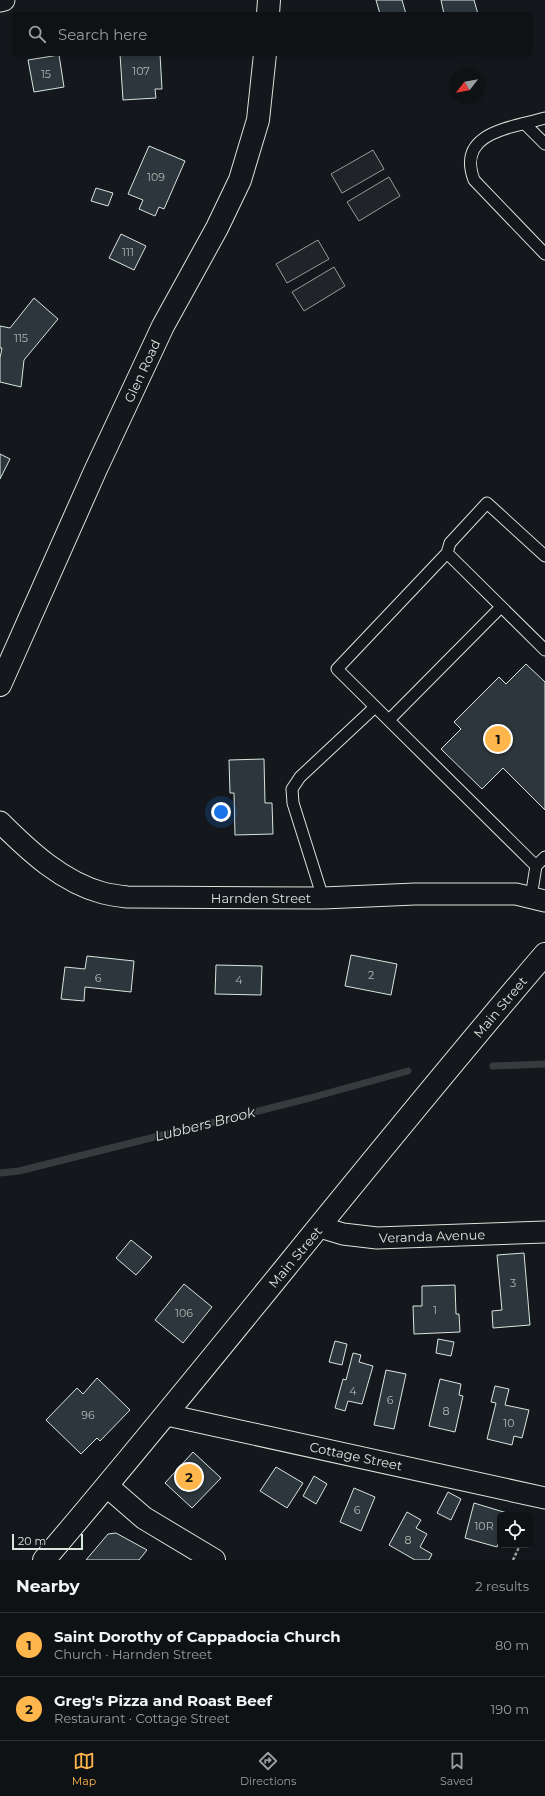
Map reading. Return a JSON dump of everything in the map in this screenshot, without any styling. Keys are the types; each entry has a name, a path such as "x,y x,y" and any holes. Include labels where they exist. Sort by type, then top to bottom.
{"street":[{"path":"0,1 4,0"},
{"path":"268,12 269,0"},
{"name":"Glen Road","path":"0,685 48,574 156,341 217,228 240,180 258,120 265,56"},
{"name":"Harnden Street","path":"0,822 22,845 44,862 81,885 103,893 127,897 323,898 516,894 538,899"},
{"name":"Main Street","path":"44,1560 167,1415 436,1083 545,954"},
{"name":"Veranda Avenue","path":"320,1227 343,1234 371,1238 545,1232"},
{"name":"Cottage Street","path":"167,1415 545,1498"},
{"path":"107,1486 144,1518 214,1560"}],"lane":[{"path":"545,118 487,135 474,147 470,157 470,168 474,180 545,254"},
{"path":"525,124 545,144"},
{"path":"538,899 536,866 337,669 447,553 450,542 487,503 545,556"},
{"path":"447,553 545,650"},
{"path":"389,720 501,607"},
{"path":"323,898 293,803 292,789 300,777 375,707"},
{"path":"536,866 545,857"}],"path":[{"path":"513,1560 519,1548"}],"shaded area":[{"path":"373,150 384,169 342,193 331,174"},
{"path":"389,177 400,196 359,221 347,202"},
{"path":"318,240 329,259 287,283 276,264"},
{"path":"334,267 345,286 304,311 292,292"}],"building":[{"path":"376,0 402,0 405,12 379,12"},
{"path":"441,0 474,0 477,12 444,12"},
{"path":"59,56 64,87 34,92 28,60"},
{"path":"120,56 160,56 162,89 155,89 156,98 123,100"},
{"path":"149,146 185,161 164,209 159,207 155,216 139,209 143,200 128,194"},
{"path":"96,188 113,193 108,206 91,201"},
{"path":"121,234 146,246 134,270 109,258"},
{"path":"34,298 58,319 24,360 21,387 0,382 0,358 2,348 0,348 0,326 10,328"},
{"path":"0,454 10,459 0,479"},
{"path":"526,664 545,682 545,810 503,768 482,789 441,749 461,729 454,722 499,677 506,684"},
{"path":"264,759 265,803 272,803 273,834 235,835 234,793 230,793 229,760"},
{"path":"351,955 397,964 391,995 345,986"},
{"path":"87,956 134,961 131,992 85,987 84,1001 61,999 65,967 85,969"},
{"path":"216,965 262,966 261,995 215,994"},
{"path":"131,1240 152,1257 136,1275 116,1258"},
{"path":"524,1253 530,1325 493,1328 492,1311 502,1310 497,1255"},
{"path":"184,1284 212,1307 183,1343 155,1320"},
{"path":"455,1285 456,1314 459,1314 460,1332 414,1334 413,1306 422,1306 422,1286"},
{"path":"438,1339 454,1342 451,1356 436,1353"},
{"path":"335,1341 347,1344 342,1365 329,1362"},
{"path":"353,1353 361,1355 359,1362 373,1366 362,1404 348,1401 345,1411 335,1408 343,1379 346,1380"},
{"path":"386,1370 406,1374 394,1429 374,1425"},
{"path":"97,1378 130,1410 100,1441 97,1438 81,1454 46,1420 77,1388 83,1394"},
{"path":"440,1379 461,1384 459,1395 463,1396 455,1432 429,1426"},
{"path":"495,1386 509,1389 505,1405 529,1410 522,1438 514,1436 512,1445 487,1439 496,1403 491,1402"},
{"path":"193,1452 221,1478 192,1508 165,1483"},
{"path":"276,1467 303,1483 287,1508 260,1491"},
{"path":"314,1476 327,1484 316,1504 303,1496"},
{"path":"354,1488 375,1497 361,1531 340,1522"},
{"path":"448,1492 461,1499 451,1520 437,1513"},
{"path":"474,1503 504,1512 497,1512 497,1547 465,1538"},
{"path":"407,1512 421,1520 416,1528 427,1534 420,1547 432,1554 429,1560 415,1560 389,1545"},
{"path":"116,1533 147,1550 139,1560 86,1560 108,1534"}],"waterway":[{"name":"Lubbers Brook","path":"493,1066 545,1064"},
{"name":"Lubbers Brook","path":"0,1173 19,1171 310,1098 408,1071"}],"place":[{"name":"Saint Dorothy of Cappadocia Church","path":"498,739"},
{"name":"Greg's Pizza and Roast Beef","path":"189,1477"}]}
